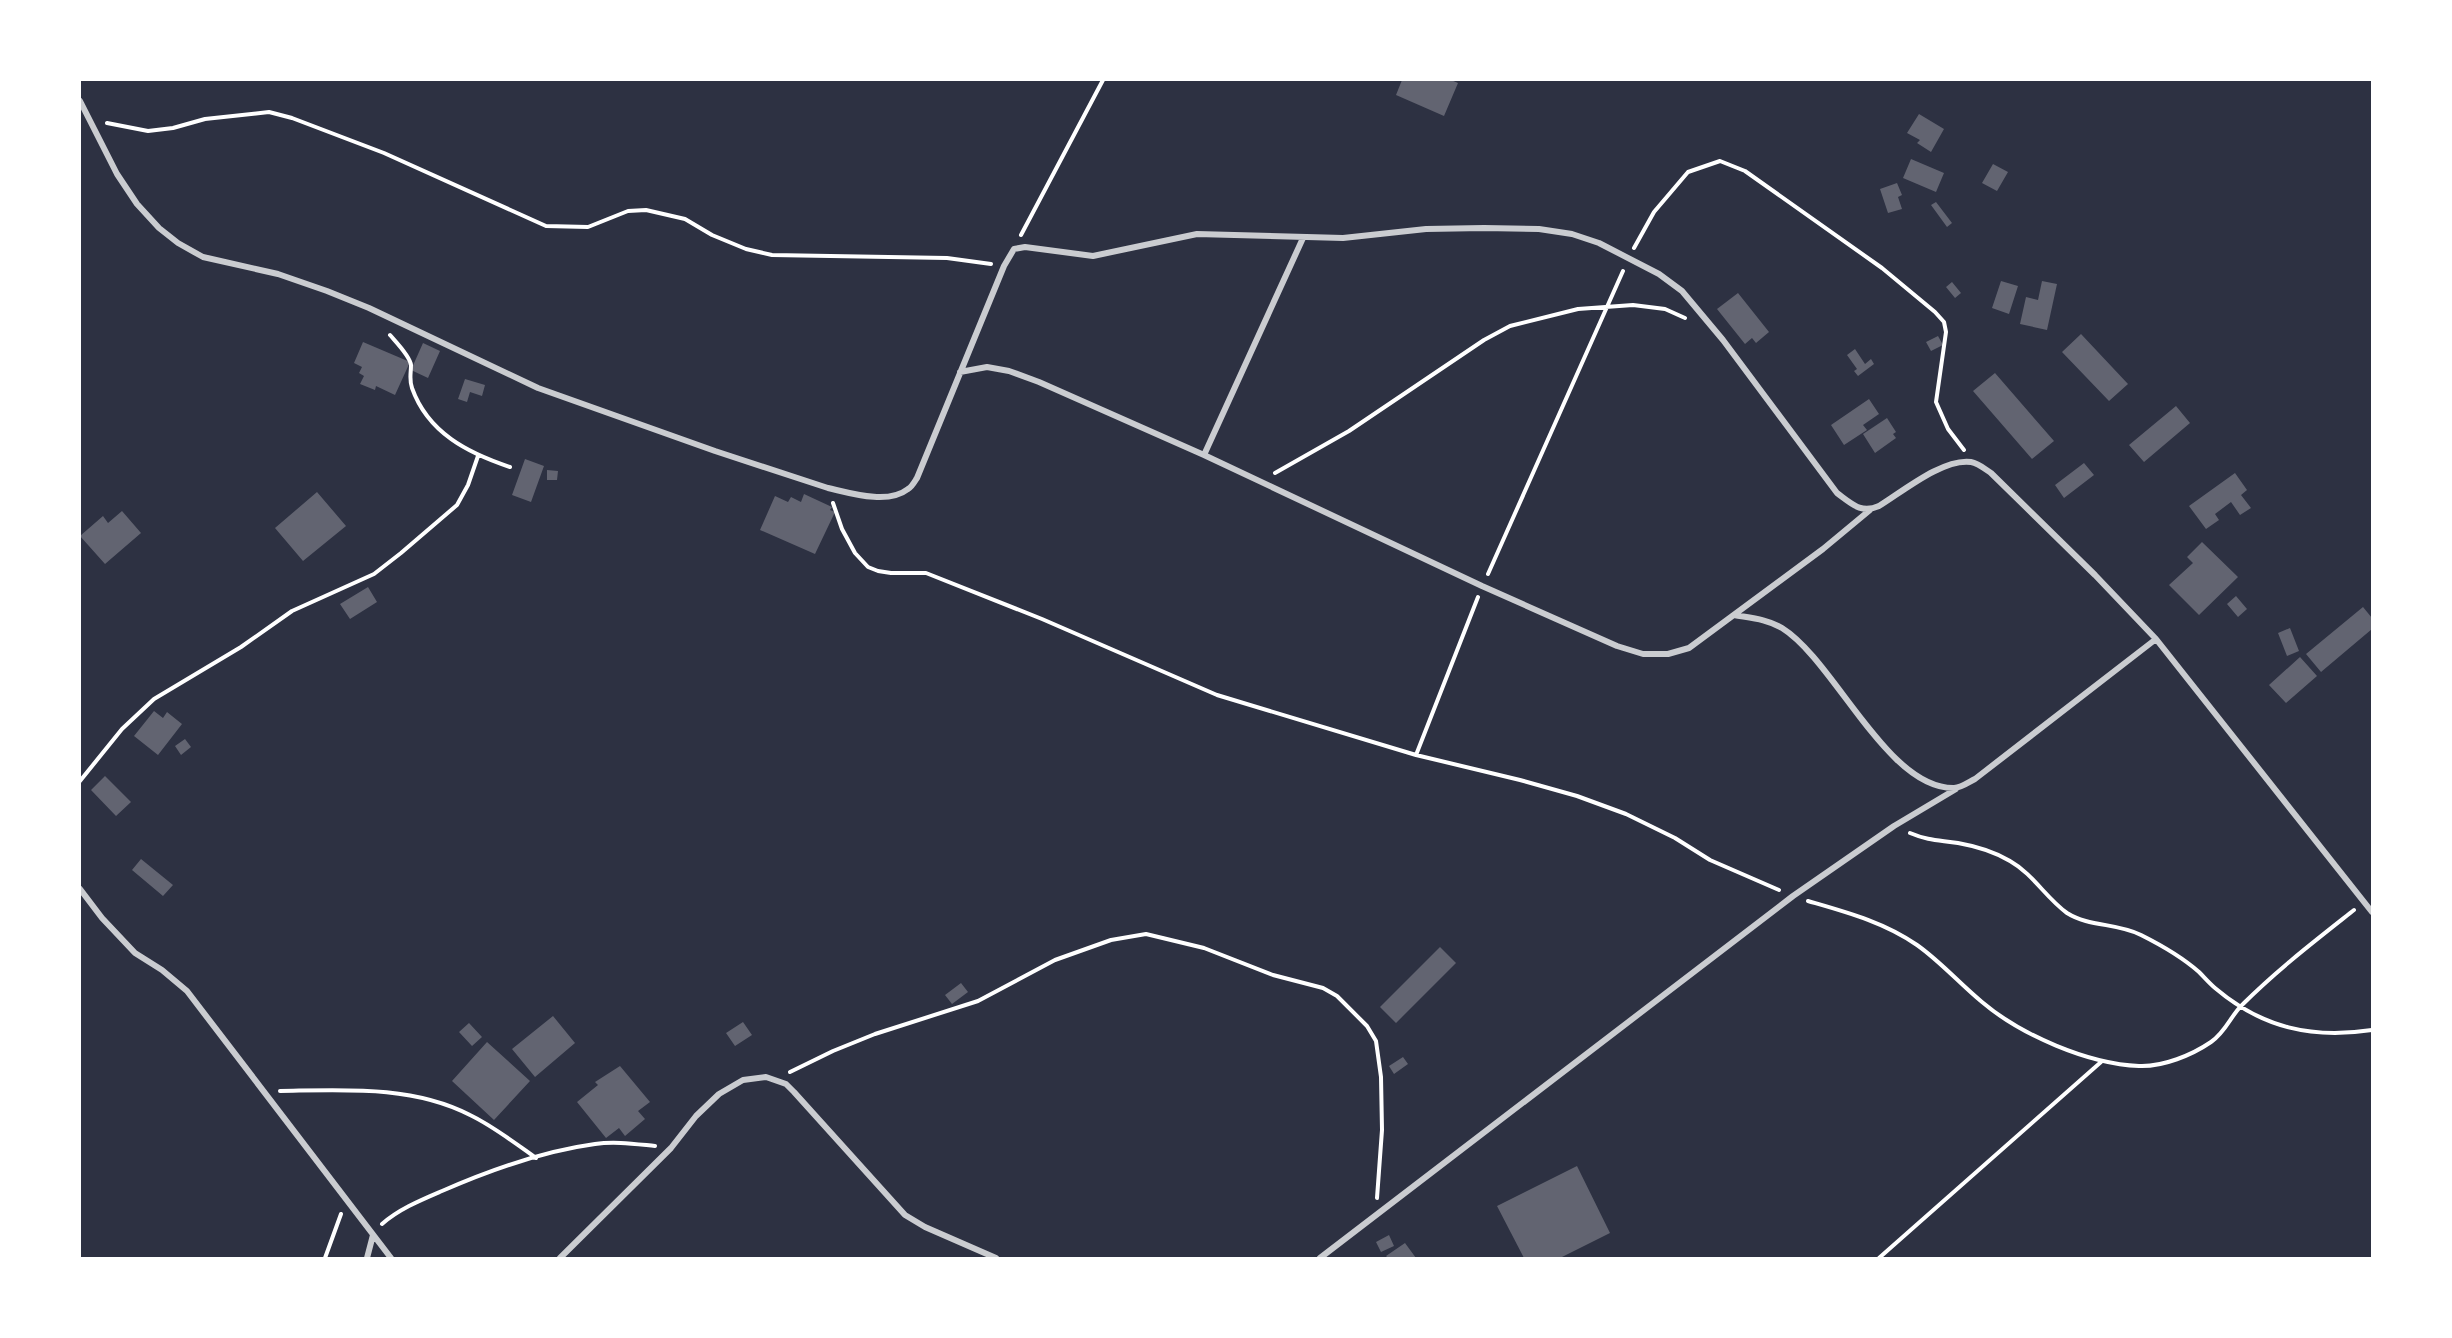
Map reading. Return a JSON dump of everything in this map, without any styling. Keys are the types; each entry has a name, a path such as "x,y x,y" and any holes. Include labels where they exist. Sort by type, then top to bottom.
{"street":[{"path":"80,101 117,174 137,204 159,228 178,243 203,257 278,274 369,308 538,388 828,488 866,496 889,496 908,490 917,478 931,447 1004,266 1014,249 1025,247 1093,256 1197,234 1343,238 1426,229 1539,229 1572,234 1599,243 1659,274 1682,291 1723,340 1837,494 1857,509 1870,510"},
{"path":"1204,455 1303,238"},
{"path":"960,372 987,367 1009,371 1204,455 1482,586 1617,646 1643,654 1677,653 1689,648 1823,549 1870,510 1942,467 1958,462 1974,462 1991,473 2095,575 2156,639 2373,912"},
{"path":"1734,615 1767,620 1784,629 1805,649 1890,752 1912,773 1936,785 1956,789"},
{"path":"1320,1258 1793,896 1894,826 1975,779 2156,639"},
{"path":"80,889 130,949 162,970 187,992 391,1258"},
{"path":"560,1258 670,1148 696,1116 730,1087 754,1078 777,1080 786,1084 905,1215 925,1227 996,1258"},
{"path":"367,1258 373,1235"}],"path":[{"path":"1014,249 1103,80"},
{"path":"88,119 148,131 173,128 205,119 269,112 292,118 384,153 546,226 588,227 628,211 646,210 685,219 712,235 746,249 772,255 947,258 1004,266"},
{"path":"1416,755 1482,586 1627,259 1654,212 1689,172 1720,161 1745,171 1882,268 1935,312 1944,322 1946,332 1936,402 1948,429 1974,462"},
{"path":"1261,481 1349,431 1484,340 1510,327 1536,318 1578,309 1649,306 1665,309 1687,319"},
{"path":"369,308 411,362 411,387 424,413 455,444 478,456 510,467"},
{"path":"80,781 122,729 154,699 242,647 292,610 374,574 401,553 457,505 468,485 478,456"},
{"path":"828,488 842,529 860,560 868,567 891,573 926,573 1042,619 1217,695 1416,755 1577,796 1626,814 1675,838 1710,860 1793,896 1884,926 1917,945 1982,1003 2018,1028 2101,1062 2141,1067 2193,1053 2213,1041 2228,1026 2240,1006 2268,980 2366,901"},
{"path":"1894,826 1927,840 1959,843 2011,861 2069,914 2079,919 2139,934 2179,957 2215,988 2240,1006 2272,1024 2288,1028 2348,1034 2373,1030"},
{"path":"777,1080 816,1059 875,1034 954,1011 987,998 1055,960 1112,940 1146,934 1204,948 1283,978 1323,988 1337,996 1367,1026 1376,1041 1381,1077 1382,1130 1376,1214"},
{"path":"1879,1258 2101,1062"},
{"path":"264,1091 388,1092 430,1099 471,1115 537,1158"},
{"path":"373,1235 395,1214 422,1200 484,1174 537,1158 596,1144 627,1143 670,1148"},
{"path":"325,1258 346,1200"}],"building":[{"path":"1402,80 1451,80 1458,83 1444,116 1396,95"},
{"path":"1919,114 1944,129 1931,152 1917,143 1920,140 1907,133"},
{"path":"1911,159 1944,173 1936,192 1903,178"},
{"path":"1993,164 2008,172 1997,191 1982,183"},
{"path":"1897,183 1902,195 1898,197 1902,209 1888,213 1880,189"},
{"path":"1936,202 1952,223 1947,227 1931,205"},
{"path":"2001,281 2018,286 2009,314 1992,308"},
{"path":"2042,281 2057,284 2047,330 2020,324 2026,297 2038,300"},
{"path":"1952,282 1961,293 1955,298 1946,287"},
{"path":"1738,293 1769,332 1756,343 1752,338 1745,344 1717,309"},
{"path":"2081,334 2128,384 2109,401 2062,352"},
{"path":"1938,336 1943,345 1931,351 1926,342"},
{"path":"363,342 410,362 395,395 376,386 375,390 360,384 364,376 359,373 362,367 354,363"},
{"path":"423,343 440,351 428,378 411,370"},
{"path":"1855,349 1865,364 1871,359 1874,364 1858,376 1854,371 1857,369 1847,355"},
{"path":"1995,373 2054,441 2032,459 1973,391"},
{"path":"465,379 485,385 482,396 470,392 467,402 458,399"},
{"path":"1869,399 1879,414 1863,425 1867,430 1844,445 1831,425"},
{"path":"2176,406 2190,423 2144,462 2129,445"},
{"path":"1887,418 1896,432 1893,434 1896,438 1875,453 1863,434"},
{"path":"525,459 544,466 531,502 512,495"},
{"path":"2084,463 2094,475 2064,498 2055,485"},
{"path":"547,470 558,471 557,480 547,480"},
{"path":"2235,473 2247,490 2241,495 2251,508 2240,515 2231,502 2215,514 2219,520 2206,529 2189,506"},
{"path":"317,492 346,526 303,561 275,528"},
{"path":"804,494 832,507 830,510 835,512 815,554 760,530 775,496 788,502 791,497 801,502"},
{"path":"122,511 141,533 105,564 80,536 103,516 108,523"},
{"path":"2202,542 2238,577 2199,615 2169,585 2193,563 2187,557"},
{"path":"368,587 377,602 350,619 340,604"},
{"path":"2236,596 2247,609 2238,617 2227,604"},
{"path":"2363,607 2372,618 2372,629 2321,672 2306,654"},
{"path":"2290,628 2299,651 2287,656 2278,633"},
{"path":"2300,657 2317,676 2286,703 2269,685"},
{"path":"154,711 163,718 167,712 182,724 158,755 134,736"},
{"path":"185,739 191,747 181,755 175,746"},
{"path":"105,776 131,802 116,816 91,790"},
{"path":"141,859 173,885 163,896 132,870"},
{"path":"1440,947 1456,963 1396,1023 1380,1007"},
{"path":"961,983 968,992 952,1004 945,995"},
{"path":"553,1016 575,1043 535,1077 512,1049"},
{"path":"743,1022 752,1035 735,1046 726,1033"},
{"path":"469,1023 482,1037 472,1046 459,1032"},
{"path":"487,1042 530,1081 494,1120 452,1081"},
{"path":"1403,1057 1408,1064 1394,1074 1389,1066"},
{"path":"620,1066 650,1102 638,1111 645,1119 625,1136 619,1128 606,1138 577,1102 598,1085 595,1082"},
{"path":"1577,1166 1610,1233 1560,1258 1524,1258 1497,1206"},
{"path":"1389,1235 1394,1246 1381,1252 1376,1242"},
{"path":"1405,1243 1416,1258 1388,1258 1386,1256"}]}
